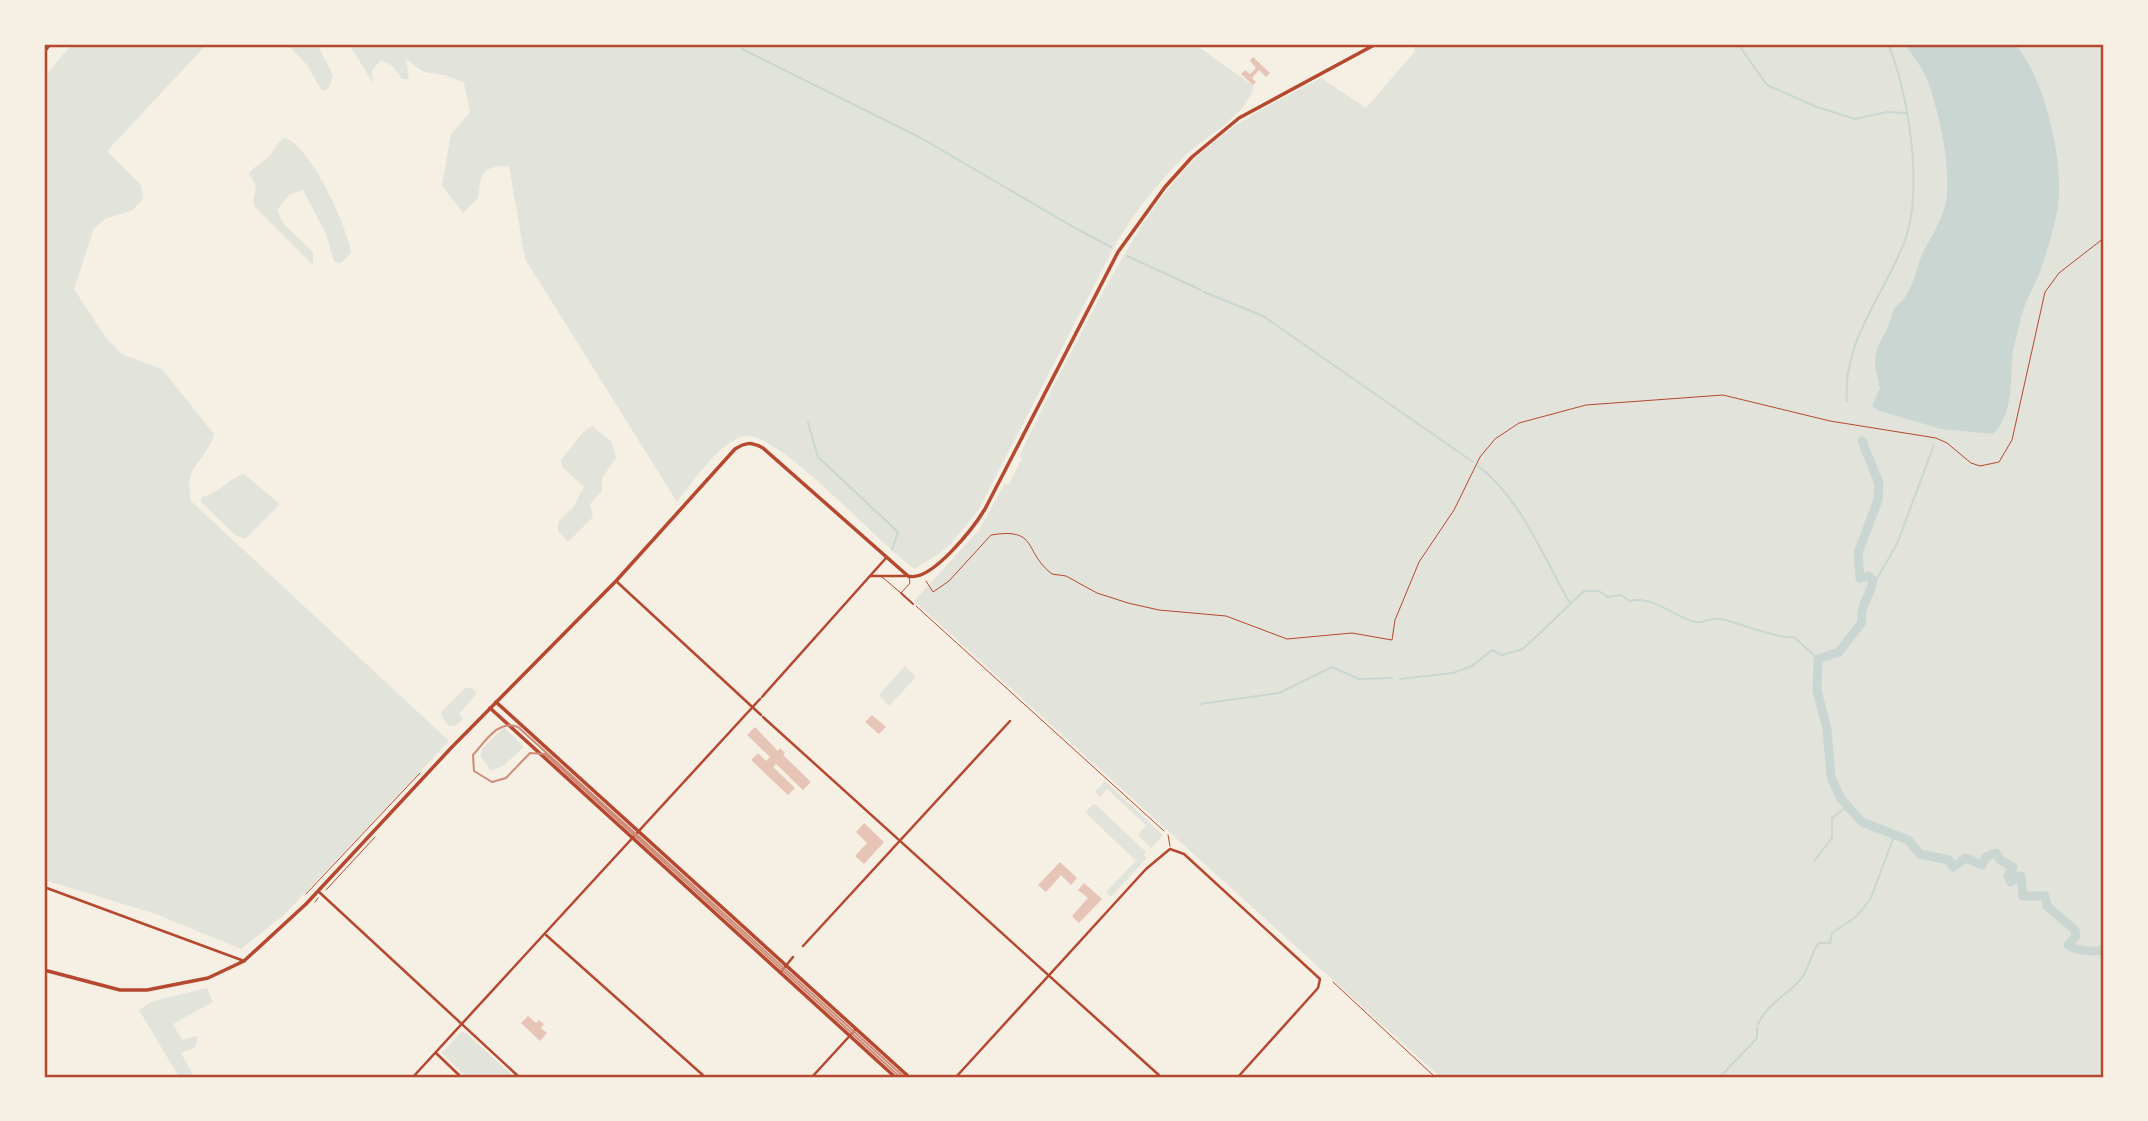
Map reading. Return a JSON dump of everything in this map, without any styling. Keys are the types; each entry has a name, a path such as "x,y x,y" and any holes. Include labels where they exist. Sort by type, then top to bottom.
{"main road":[{"path":"44,52 50,44"},
{"path":"44,970 120,990 147,990 208,978 244,961 318,891 489,708 616,581 735,449 752,443 763,448 908,576 920,576 974,527 1118,252 1165,187 1192,157 1239,118 1376,44"},
{"path":"496,702 909,1077"},
{"path":"489,708 895,1077"}],"street":[{"path":"413,1077 546,935 886,558"},
{"path":"870,576 908,576"},
{"path":"616,581 1161,1077"},
{"path":"901,593 913,604"},
{"path":"803,946 1010,721"},
{"path":"956,1077 1146,869 1170,849 1184,854 1317,975 1321,982 1238,1077"},
{"path":"44,887 244,961"},
{"path":"318,891 519,1077"},
{"path":"546,935 705,1077"},
{"path":"780,973 793,957"},
{"path":"812,1077 856,1029"},
{"path":"436,1053 461,1077"}],"lane":[{"path":"880,575 901,593 910,583 908,576"},
{"path":"1168,835 1170,849"}],"path":[{"path":"926,581 933,592 949,581 991,535 1016,533 1027,539 1052,574 1066,576 1097,593 1128,603 1159,610 1226,616 1287,639 1352,633 1392,640 1395,620 1419,562 1454,510 1480,457 1495,439 1519,423 1548,414 1586,405 1723,395 1830,421 1921,434 1947,443 1971,463 1992,465 2008,452 2017,423 2045,292 2059,272 2104,238"},
{"path":"913,604 1168,835"},
{"path":"306,894 421,772"},
{"path":"1333,982 1435,1077"}],"shaded area":[{"path":"72,44 207,44 107,151 141,185 143,199 133,210 105,219 94,228 74,289 106,338 122,354 162,369 214,434 192,471 189,488 191,501 449,741 284,915 241,949 153,913 44,880 44,77"},
{"path":"287,44 317,44 333,75 329,88 322,91 307,65"},
{"path":"349,44 1194,44 1254,86 1234,117 1183,158 1137,211 1114,247 978,511 948,547 915,569 805,470 761,439 745,436 727,445 708,463 677,502 525,259 509,166 492,168 484,173 478,198 463,213 442,185 451,134 470,112 464,83 445,75 424,72 406,59 409,79 402,79 394,67 381,60 372,70 373,83"},
{"path":"1412,44 2104,44 2104,1077 1440,1077 914,601 979,530 1005,483 1008,485 1022,459 1020,455 1038,416 1109,281 1135,236 1182,172 1232,128 1321,78 1366,108 1415,51"},
{"path":"1905,44 2015,44 2035,77 2050,121 2058,166 2058,206 2040,271 2022,314 2013,353 2007,410 1993,434 1941,429 1880,411 1872,406 1880,388 1875,363 1876,351 1894,309 1909,291 1920,260 1941,219 1946,201 1947,172 1935,103 1923,71"},
{"path":"284,138 294,143 304,154 335,207 351,253 341,263 334,262 326,234 303,190 290,194 277,210 283,223 313,252 313,265 255,207 253,200 256,186 249,174"},
{"path":"592,426 611,441 616,458 602,478 602,491 590,504 593,517 568,542 558,531 558,522 573,508 584,487 562,467 561,460 583,432"},
{"path":"244,474 280,504 245,539 235,535 200,501 202,497"},
{"path":"905,666 916,677 889,706 879,695"},
{"path":"465,688 472,688 477,693 459,714 463,719 455,726 448,726 442,711"},
{"path":"504,727 524,747 504,765 491,771 480,755 483,748"},
{"path":"1105,781 1163,835 1151,848 1138,835 1146,825 1107,789 1100,797 1095,792"},
{"path":"1094,803 1146,852 1144,855 1147,858 1111,897 1106,892 1136,861 1085,812"},
{"path":"207,988 213,1002 173,1024 182,1040 197,1036 196,1047 181,1053 193,1075 179,1077 139,1010 153,1001"},
{"path":"461,1032 466,1033 514,1077 467,1077 442,1053"}],"building":[{"path":"1253,57 1270,73 1266,77 1259,70 1252,78 1256,82 1253,85 1241,74 1245,70 1250,74 1256,68 1250,61"},
{"path":"872,715 886,727 879,734 865,722"},
{"path":"755,727 778,751 780,748 785,753 783,755 811,782 803,790 776,764 773,767 795,788 788,795 751,760 758,753 766,761 770,757 747,735"},
{"path":"864,823 884,842 864,864 855,856 867,843 856,832"},
{"path":"1060,862 1077,878 1071,885 1061,875 1046,892 1038,885"},
{"path":"1084,883 1102,899 1079,923 1072,916 1088,898 1078,890"},
{"path":"528,1016 536,1023 539,1020 544,1024 541,1028 547,1033 540,1041 521,1023"}],"waterway":[{"path":"1738,44 1767,85 1817,107 1855,119 1887,112 1906,113"},
{"path":"1847,401 1851,359 1866,319 1904,243 1913,197 1908,115 1888,44"},
{"path":"742,49 921,138 1075,228"},
{"path":"1077,229 1111,247"},
{"path":"1127,256 1201,290"},
{"path":"1204,292 1263,316 1473,462"},
{"path":"808,423 818,457 898,532 892,550"},
{"path":"1862,441 1879,483 1878,500 1858,553 1860,578 1868,576 1873,580 1862,610 1862,622 1839,652 1818,659 1817,691 1827,729 1831,777 1841,799 1862,822 1908,840 1920,854 1949,860 1953,867 1966,858 1982,865 1986,857 1996,853 2000,860 2013,867 2008,876 2011,882 2016,876 2021,876 2023,896 2045,896 2047,906 2075,930 2076,936 2068,945 2085,951 2104,950"},
{"path":"1872,587 1897,544 1934,445"},
{"path":"1478,466 1507,494 1519,511 1570,603"},
{"path":"1400,679 1453,673 1472,666 1492,650 1502,655 1523,649 1584,591 1599,591 1608,597 1621,595 1630,601 1647,601 1695,622 1718,618 1768,633 1794,637 1818,659"},
{"path":"1200,704 1279,693 1332,667 1359,679 1392,678"},
{"path":"1814,861 1832,838 1832,818 1848,806"},
{"path":"1758,1024 1772,1005 1801,979 1819,943 1830,943 1832,933 1857,916 1871,898 1894,836"},
{"path":"1720,1077 1757,1038 1757,1028"}],"tram line":[{"path":"900,1077 545,754 530,753 506,778 492,782 474,771 473,755 498,729 511,725 518,727 904,1077"}]}
